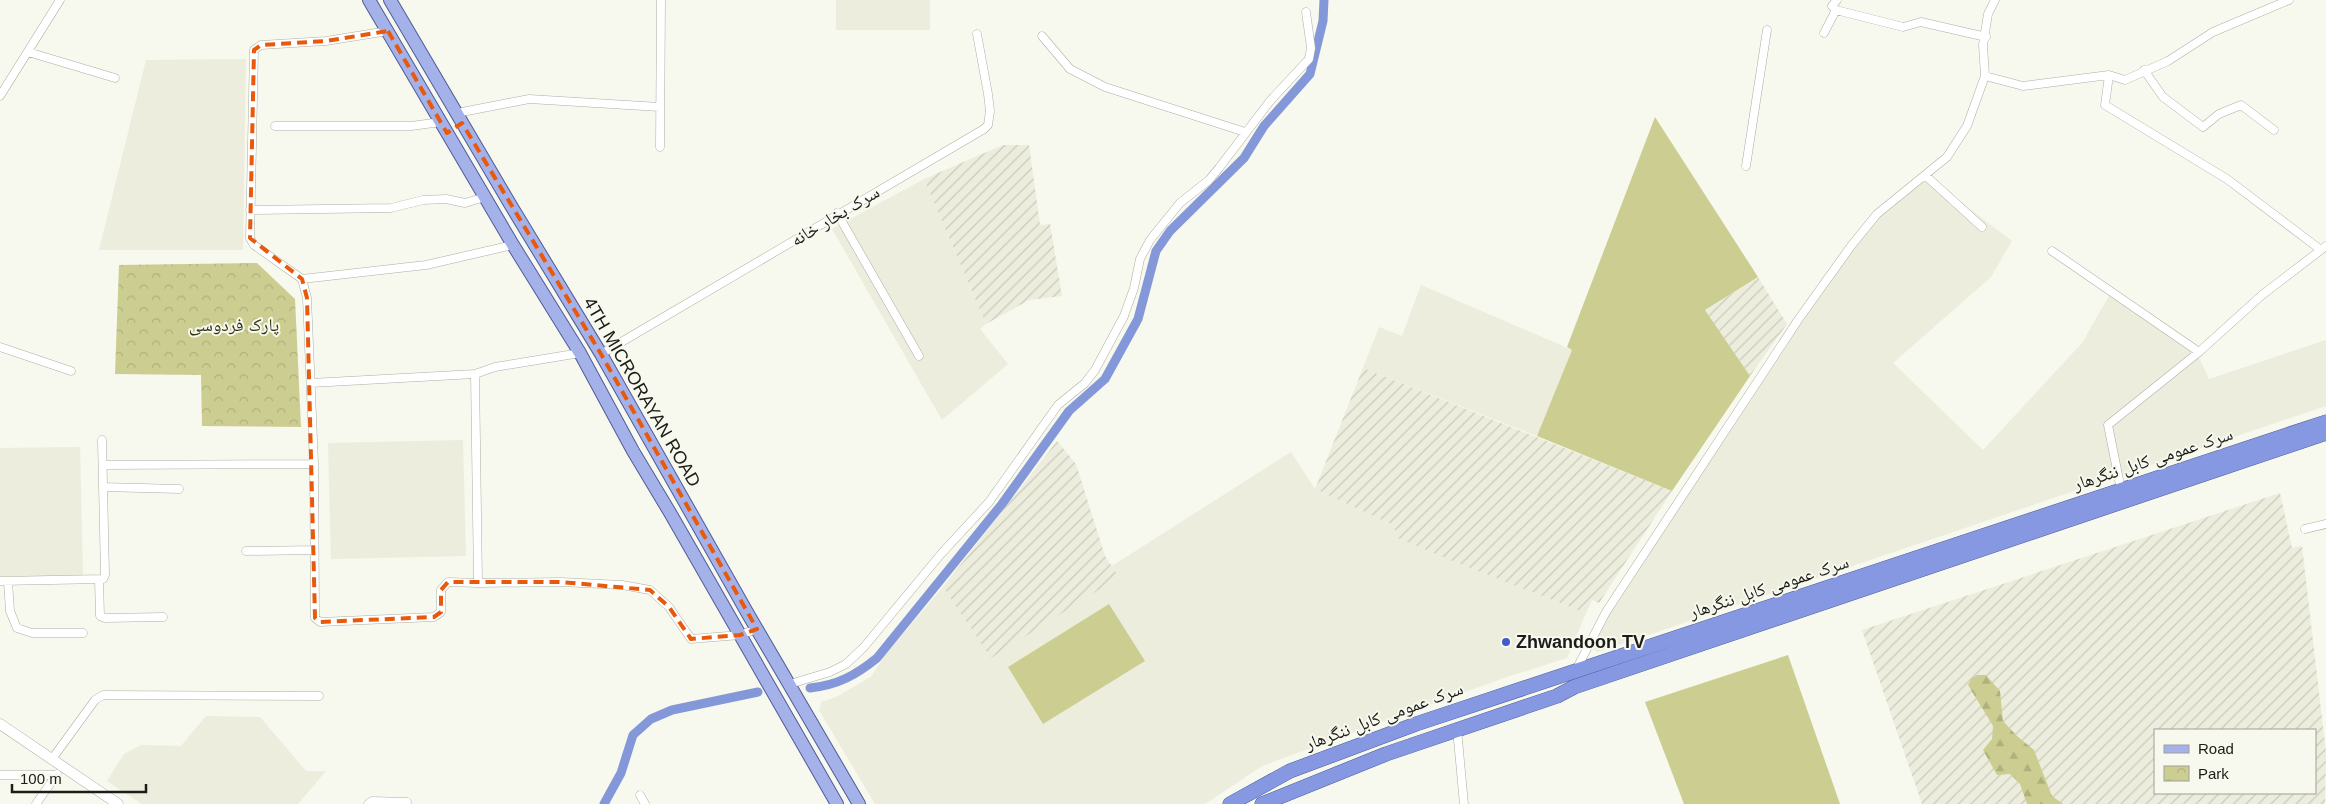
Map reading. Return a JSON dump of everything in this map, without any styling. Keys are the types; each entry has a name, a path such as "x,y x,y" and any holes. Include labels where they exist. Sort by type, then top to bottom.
{"highway":[{"name":"سرک عمومی کابل ننگرهار","path":"1230,804 1290,770 1332,753 2326,422"},
{"name":"سرک عمومی کابل ننگرهار","path":"1262,804 1318,780 1457,729 1557,696 1574,687 2326,433"}],"main road":[{"name":"4TH MICRORAYAN ROAD","path":"370,0 513,246 580,353 633,451 837,804"},
{"name":"4TH MICRORAYAN ROAD","path":"390,0 601,354 859,804"},
{"path":"444,128 460,118"}],"street":[{"path":"0,96 60,0"},
{"path":"660,147 661,0"},
{"path":"1837,0 1832,6 1836,10 1904,27 1921,22 1986,37"},
{"path":"1574,687 1575,671 1606,612 1798,320 1862,230 1877,214 1947,157 1966,126 1985,76 1983,45 1986,37 1988,14 1995,0"},
{"path":"1985,76 2023,86 2109,75 2125,80 2144,70 2168,62 2213,32 2289,0"},
{"path":"1824,33 1836,10"},
{"path":"790,684 830,672 846,664 896,611 941,554 989,502 1058,405 1085,383 1095,370 1124,316 1134,288 1140,259 1150,240 1180,203 1214,174 1245,132 1309,59 1311,48 1306,12"},
{"path":"1746,166 1766,30"},
{"path":"388,31 326,41 261,45 254,50 251,241 302,279 307,298 314,464 315,618 320,622 434,617 441,612 440,590 448,582 561,582 622,585 650,590 669,607 690,639 740,635 757,628"},
{"name":"سرک بخار خانه","path":"601,354 988,125 990,111 988,94 977,34"},
{"path":"1042,36 1070,69 1105,87 1245,132"},
{"path":"28,52 115,78"},
{"path":"2144,70 2163,97 2177,105 2203,127 2219,114 2241,105 2274,130"},
{"path":"2109,75 2105,105 2227,178 2324,248 2262,295 2199,352 2108,425 2121,490"},
{"path":"460,118 514,100 529,99 660,107"},
{"path":"275,126 411,126 444,128"},
{"path":"1925,175 1982,226"},
{"path":"250,210 390,208 423,200 446,199 465,203 486,197"},
{"path":"837,213 919,356"},
{"path":"302,279 426,265 513,246"},
{"path":"2052,251 2199,352"},
{"path":"0,347 71,371"},
{"path":"311,383 475,374 494,367 580,353"},
{"path":"475,374 478,582"},
{"path":"83,633 32,634 17,628 10,611 4,581 103,579 105,575 102,440"},
{"path":"103,465 314,464"},
{"path":"103,487 180,488"},
{"path":"2306,529 2326,524"},
{"path":"246,552 314,550"},
{"path":"99,580 100,616 105,618 163,617"},
{"path":"52,759 95,700 103,695 319,696"},
{"path":"0,724 118,804"},
{"path":"1457,729 1464,804"},
{"path":"36,804 55,775 64,767"},
{"path":"0,775 55,775"},
{"path":"640,795 644,804"},
{"path":"368,804 372,801 407,802"}],"highlighted area":[{"path":"388,31 447,133 462,123 601,354 757,629 740,635 691,639 669,607 650,590 561,582 448,582 441,590 441,612 434,617 320,622 315,618 307,298 302,279 250,238 254,50 261,45 326,41"}],"shaded area":[{"path":"836,0 930,0 930,30 836,30"},
{"path":"246,59 243,250 99,250 146,60"},
{"path":"1003,145 1029,145 1040,225 1050,224 1062,296 1029,300 986,324 924,179"},
{"path":"1925,175 2012,241 1991,277 1893,363 1983,450 2082,343 2113,289 2191,341 2209,379 2326,340 2326,406 1598,652 1589,646 1606,612 1862,230"},
{"path":"924,179 986,324 980,329 1008,364 942,420 832,229"},
{"path":"1758,277 1787,324 1750,376 1705,310"},
{"path":"1421,285 1572,350 1537,436 1363,368 1379,327 1402,336"},
{"path":"1363,368 1672,491 1599,603 1592,600 1586,613 1455,562 1398,538 1393,525 1315,489"},
{"path":"463,440 466,556 331,559 328,443"},
{"path":"1057,441 1076,464 1105,556 1119,577 991,658 943,587"},
{"path":"80,447 83,576 0,576 0,448"},
{"path":"1291,452 1315,489 1393,525 1398,538 1586,613 1567,658 1504,678 1262,766 1205,804 875,804 819,710 821,702 836,697 871,677 885,655 943,587 991,657 1119,577 1112,566"},
{"path":"2280,493 2292,548 2302,546 2326,753 2325,804 1922,804 1862,630"},
{"path":"206,716 260,717 306,771 326,771 298,804 142,804 107,781 124,754 141,745 181,746"}],"green space":[{"path":"1655,117 1758,277 1705,310 1750,376 1672,491 1537,436 1572,350 1567,347"},
{"name":"پارک فردوسی","path":"257,263 295,299 301,427 202,426 201,375 115,374 119,265"},
{"path":"1109,604 1145,661 1043,724 1008,667"},
{"path":"1788,655 1840,804 1684,804 1645,702"},
{"path":"1977,675 1986,675 2000,691 2003,721 2034,750 2052,796 2063,804 2027,804 2020,784 2010,774 1997,775 1983,750 1992,739 1993,726 1968,685 1971,679"}],"waterway":[{"path":"810,688 838,682 862,669 877,658 1002,504 1069,411 1105,379 1138,319 1156,251 1170,231 1244,158 1264,126 1310,74 1323,21 1324,0"},
{"path":"604,804 621,773 633,735 651,719 672,710 758,692"}],"place":[{"name":"Zhwandoon TV","path":"1506,642"}]}
